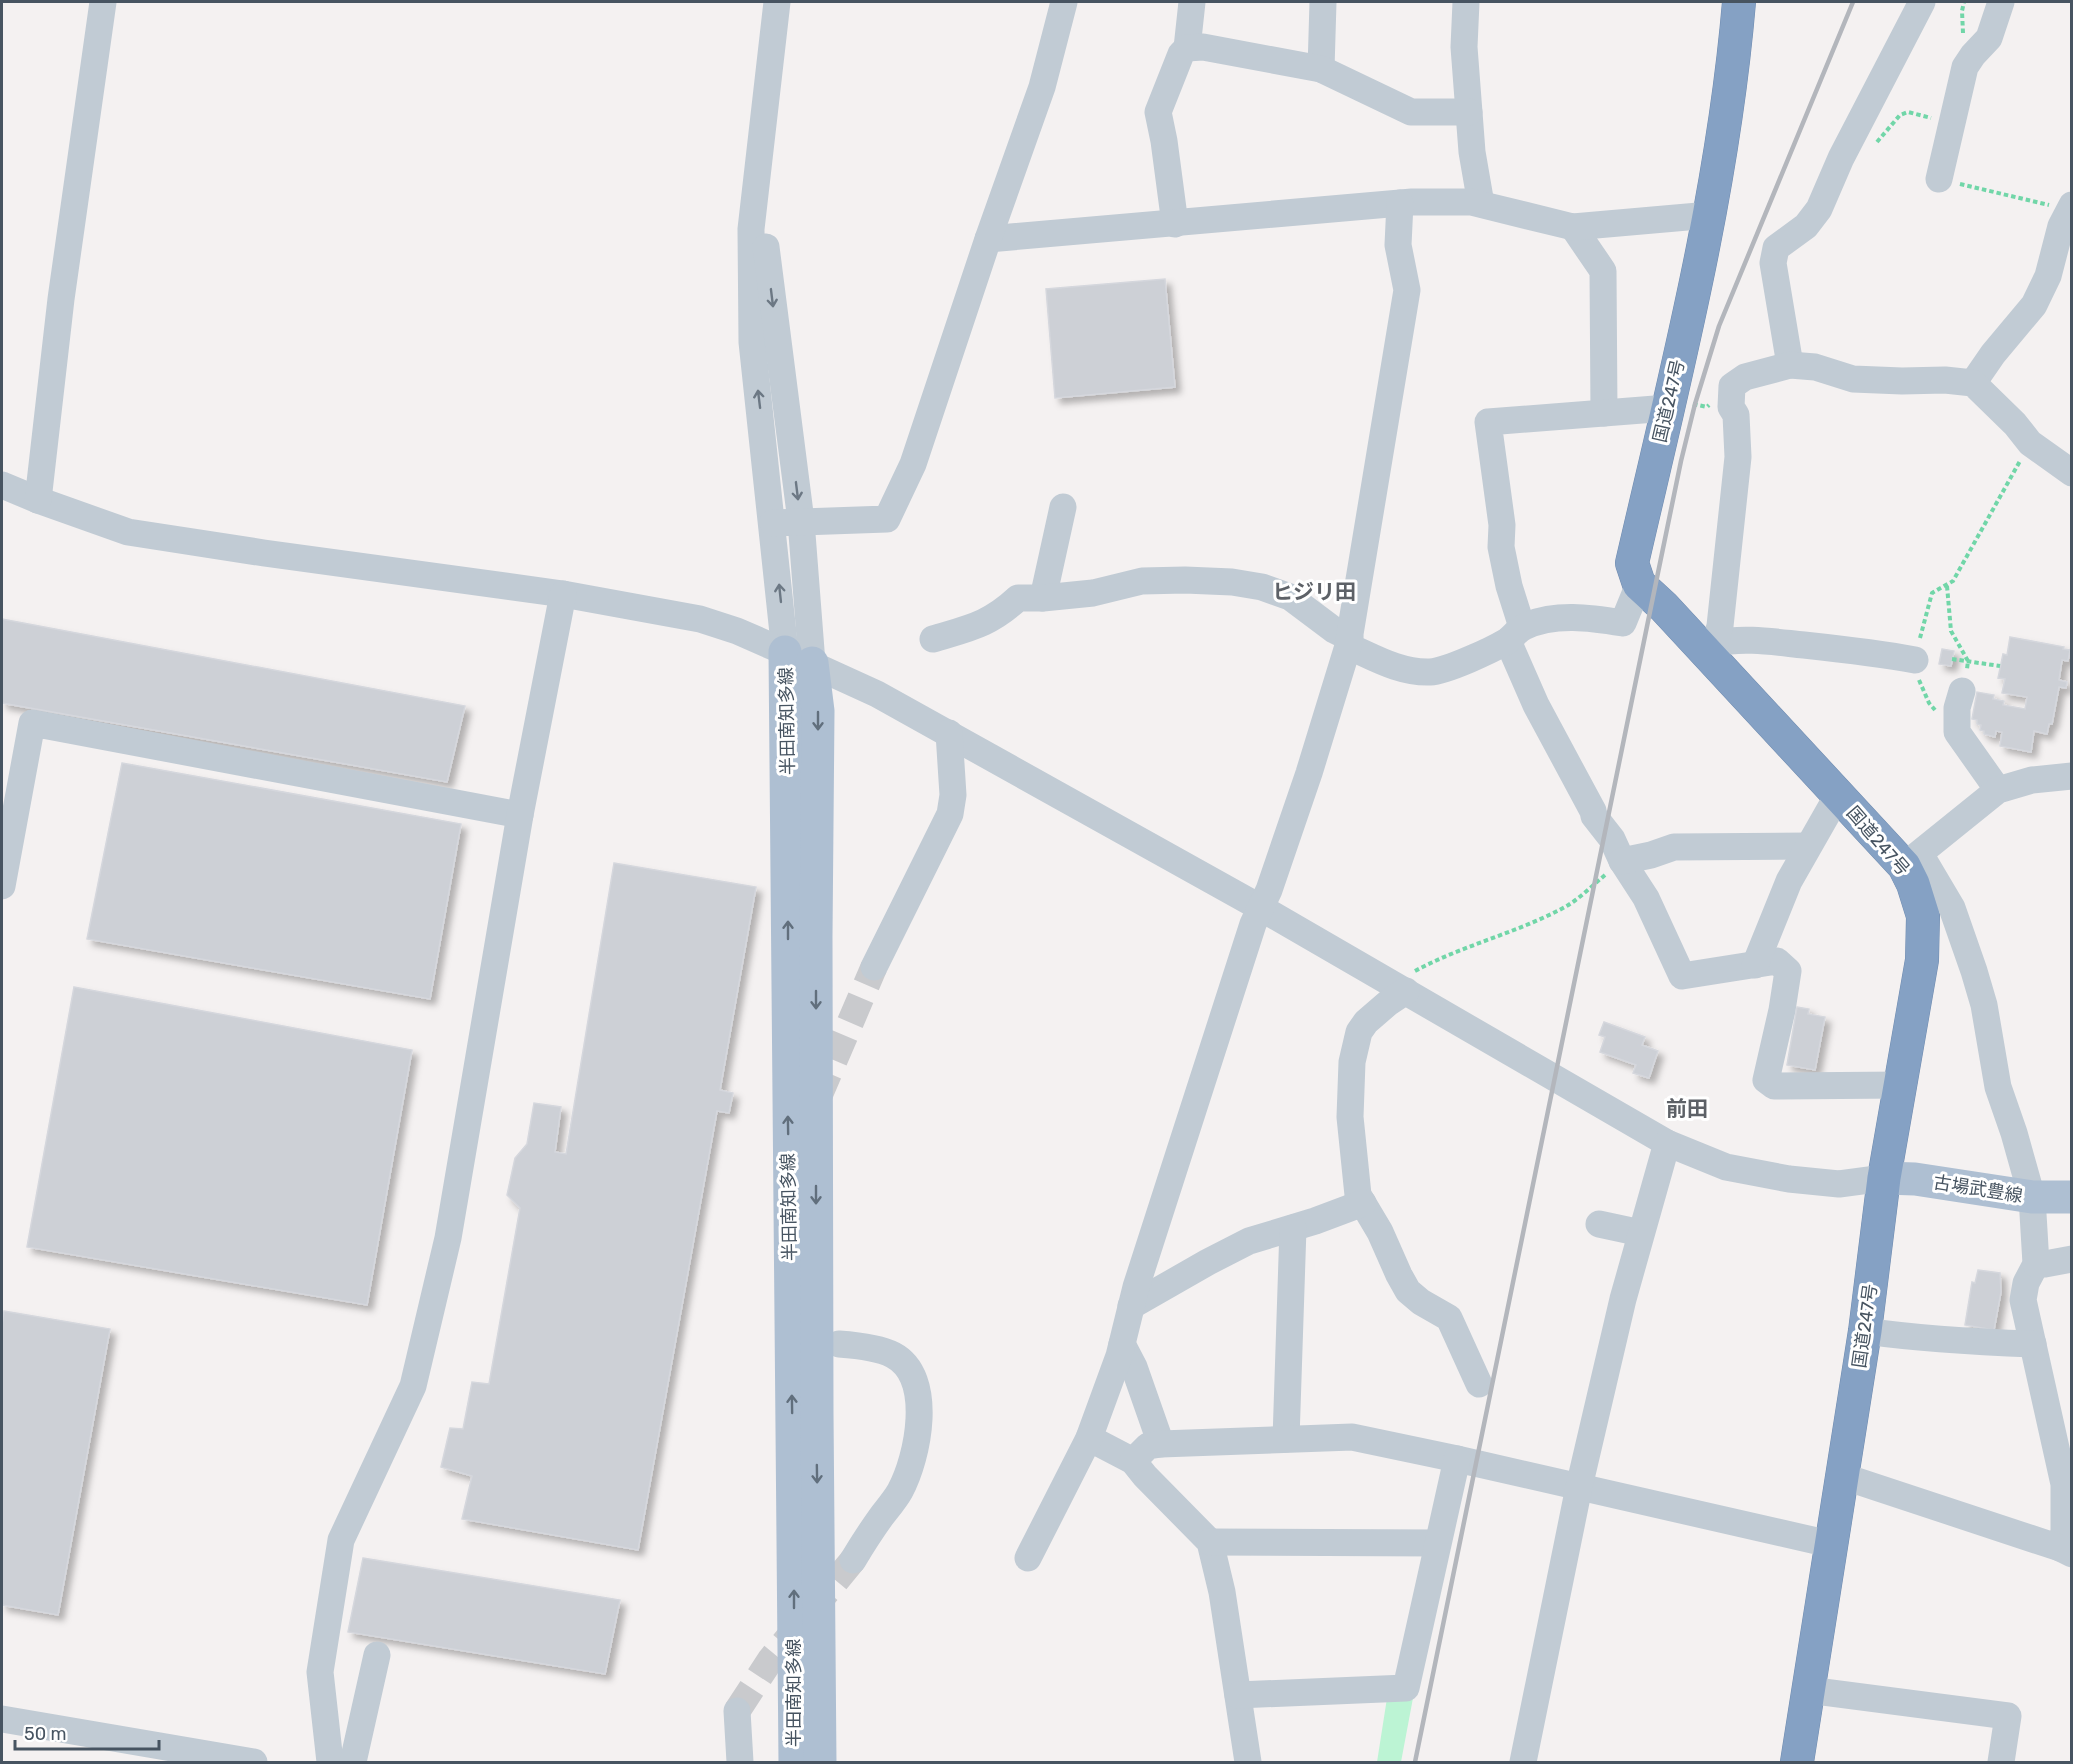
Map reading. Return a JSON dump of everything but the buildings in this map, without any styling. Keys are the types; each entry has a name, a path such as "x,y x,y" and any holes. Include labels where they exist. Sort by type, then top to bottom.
{"highway":[{"name":"国道247号","path":"1739,2 1723,144 1710,214 1632,563 1639,584 1711,648 1838,795 1912,860 1913,884 1923,916 1922,960 1884,1178 1865,1331 1797,1762"}],"main road":[{"name":"半田南知多線","path":"795,1762 799,657"},
{"name":"半田南知多線","path":"799,657 818,711 816,937 820,1762"},
{"name":"古場武豊線","path":"1884,1178 1915,1179 2032,1197 2072,1197"}],"street":[{"path":"38,500 61,299 103,2"},
{"path":"777,2 751,229 752,342 773,523 799,657"},
{"path":"773,523 887,519 913,464 988,239 1042,87 1064,2"},
{"path":"1175,224 1158,112 1181,54 1187,48 1192,2"},
{"path":"1321,69 1323,2"},
{"path":"1466,2 1464,47 1472,152 1481,204"},
{"path":"1790,365 1773,263 1776,248 1806,226 1819,209 1841,158 1922,2"},
{"path":"1939,179 1965,67 1989,38 2001,2"},
{"path":"1187,48 1203,47 1321,69 1411,112 1469,112"},
{"path":"766,93 763,229 801,522 799,657"},
{"path":"988,239 1400,203 1471,202 1572,227 1710,214"},
{"path":"1028,1558 1089,1438 1122,1344 1131,1306 1243,957 1309,774 1349,642 1407,290 1398,245 1400,203"},
{"path":"1973,383 1993,354 2034,305 2048,276 2061,226 2070,207"},
{"path":"1572,227 1603,272 1604,413"},
{"path":"1711,648 1720,626 1738,457 1736,415 1731,407 1732,386 1745,377 1790,365 1815,367 1853,380 1945,380 1973,383 2030,442 2072,473"},
{"path":"1668,408 1488,422 1502,525 1501,547 1515,634 1536,705 1594,816 1612,839 1622,861 1654,914 1682,976 1777,961 1788,971 1782,1010 1766,1080 1774,1086 1902,1085"},
{"path":"2,485 128,532 564,594 700,619 737,631 878,694 1261,908 1409,982 1667,1143 1726,1167 1789,1179 1839,1184 1884,1178"},
{"path":"1042,598 1063,507"},
{"path":"933,639 989,621 1002,613 1018,598 1094,593 1142,581 1232,582 1262,586 1290,597 1349,642 1389,665 1412,671 1433,672 1467,660 1534,623 1582,618 1623,623 1639,584"},
{"path":"330,1762 320,1672 341,1540 413,1386 448,1238 520,815 564,594"},
{"path":"1711,648 1736,639 1863,651 1915,660"},
{"path":"1962,691 1956,732 1998,790"},
{"path":"2,886 32,723 520,815"},
{"path":"874,967 951,814 953,795 949,733"},
{"path":"1842,1476 2066,1551 2064,1531 2068,1484 2023,1300 2026,1283 2036,1264 2032,1197 1998,1087 1984,1005 1952,908 1912,860 1998,790 2032,780 2072,776"},
{"path":"1755,965 1789,881 1838,795"},
{"path":"1622,861 1674,847 1808,846"},
{"path":"1409,982 1366,1022 1359,1032 1352,1062 1350,1116 1358,1195 1380,1232 1408,1291 1421,1302 1449,1318 1479,1384"},
{"path":"1522,1762 1579,1487 1623,1299 1667,1143"},
{"path":"1131,1306 1249,1240 1293,1228 1363,1203"},
{"path":"1599,1224 1641,1233"},
{"path":"1286,1439 1293,1228"},
{"path":"2036,1264 2072,1259"},
{"path":"1865,1331 1941,1341 2033,1344"},
{"path":"839,1344 892,1354 903,1363 912,1376 918,1395 919,1419 908,1472 900,1492 853,1560"},
{"path":"1122,1344 1134,1368 1161,1444"},
{"path":"1133,1461 1148,1446 1161,1444 1352,1437 1830,1544"},
{"path":"1089,1438 1133,1461 1210,1542 1222,1592 1248,1762"},
{"path":"1238,1695 1406,1688 1457,1459"},
{"path":"1210,1542 1437,1543"},
{"path":"353,1762 377,1656"},
{"path":"1808,1690 2008,1716 2001,1762"},
{"path":"737,1711 740,1762"},
{"path":"2,1719 254,1762"}],"path":[{"path":"1874,147 1900,115 1908,112 1952,124"},
{"path":"1939,179 2070,207"},
{"path":"1956,732 1929,703 1914,668 1932,593 1953,581 2030,442"},
{"path":"1947,586 1951,631 1968,661 1962,691"},
{"path":"1952,658 2000,666"},
{"path":"1409,982 1443,956 1566,906 1622,861"}],"green space":[{"path":"1387,1698 1413,1698 1401,1762 1377,1762"}],"tunnel":[{"path":"818,1098 874,967"},
{"path":"737,1711 771,1659 853,1560"}],"railway":[{"path":"1415,1762 1681,461 1695,404 1719,326 1853,2"}],"district":[{"name":"ヒジリ田","path":"1314,591"},
{"name":"前田","path":"1687,1108"}]}
